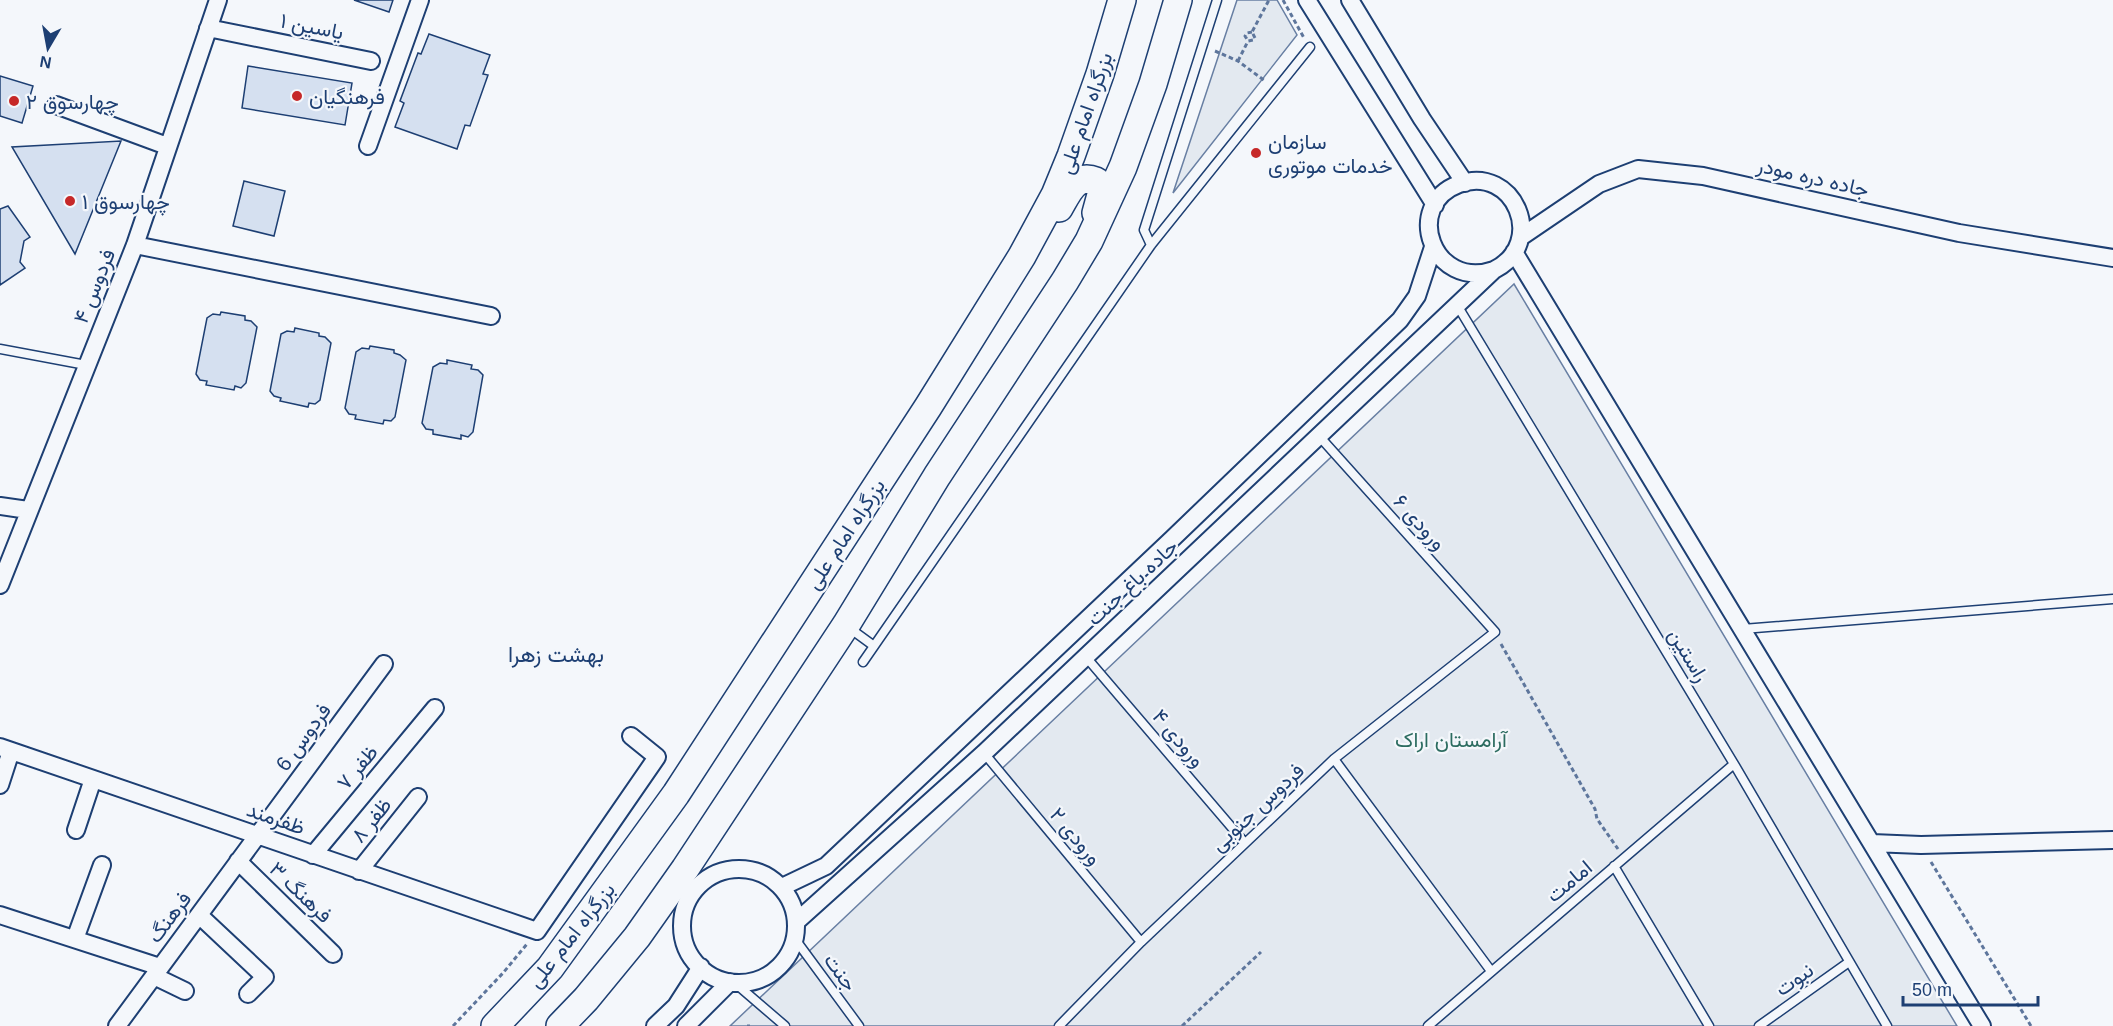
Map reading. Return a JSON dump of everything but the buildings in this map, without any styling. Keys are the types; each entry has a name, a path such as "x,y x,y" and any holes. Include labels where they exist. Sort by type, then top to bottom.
{"highway":[{"name":"بزرگراه امام علی","path":"495,1026 550,968 676,794 928,407 1022,256 1055,195 1071,156 1122,0"},
{"path":"560,1026 644,927 685,869 846,625 937,476 1065,281 1089,241 1123,167 1171,30 1178,0"},
{"path":"1022,256 1042,235 1073,184 1087,178 1096,181 1101,188 1101,199 1065,281"}],"street":[{"name":"فردوس ۴","path":"0,585 135,245 218,0"},
{"path":"368,146 420,0"},
{"path":"1307,0 1435,205"},
{"path":"1350,0 1422,119 1465,183"},
{"name":"یاسین ۱","path":"208,28 371,61"},
{"path":"56,105 168,146"},
{"name":"جاده دره مودر","path":"1517,245 1599,184 1638,168 1703,176 1959,233 2113,258"},
{"path":"1465,183 1492,184 1509,197 1520,216 1517,245 1503,264 1494,270 1478,274 1456,270 1443,260 1433,247 1430,237 1429,226 1435,205 1450,189 1465,183"},
{"path":"135,245 490,316"},
{"path":"1517,245 1742,629 1982,1026"},
{"name":"جاده باغ جنت","path":"782,887 826,866 1400,320 1417,296 1433,247"},
{"name":"جاده باغ جنت","path":"796,930 1494,270"},
{"path":"0,506 28,510"},
{"path":"1172,539 1190,559"},
{"name":"فردوس 6","path":"257,836 384,664"},
{"name":"ظفر ۷","path":"313,855 435,708"},
{"path":"537,931 657,757 631,736"},
{"path":"0,785 5,749"},
{"name":"ظفرمند","path":"5,749 537,931"},
{"path":"75,830 93,779"},
{"name":"ظفر ۸","path":"359,871 418,796"},
{"name":"فرهنگ","path":"117,1026 257,836"},
{"path":"1872,843 1921,845 2113,840"},
{"name":"فرهنگ ۳","path":"238,861 333,954"},
{"path":"75,939 102,865"},
{"path":"744,869 765,875 782,887 793,906 796,930 787,958 771,973 757,980 733,982 714,977 701,968 688,951 682,930 687,903 699,885 727,870 744,869"},
{"path":"0,915 75,939 157,971 185,991"},
{"path":"199,915 265,976 248,994"},
{"path":"655,1026 676,1006 701,968"},
{"path":"686,1026 733,982"}],"lane":[{"path":"1151,245 1144,230 1217,0"},
{"path":"863,662 1151,245 1310,47"},
{"name":"راستین","path":"1457,306 1734,764 1887,1026"},
{"path":"0,348 86,365"},
{"name":"ورودی ۶","path":"1319,436 1495,632"},
{"path":"1742,629 2113,599"},
{"path":"846,625 874,646"},
{"name":"فردوس جنوبی","path":"1059,1026 1141,942 1334,759 1495,632"},
{"name":"ورودی ۴","path":"1086,657 1245,843"},
{"name":"ورودی ۲","path":"984,753 1141,942"},
{"path":"1334,759 1491,971"},
{"name":"امامت","path":"1428,1026 1734,764"},
{"path":"1614,866 1708,1026"},
{"name":"جنت","path":"796,930 859,1026"},
{"name":"نبوت","path":"1759,1026 1849,962"},
{"path":"733,982 785,1026"}],"path":[{"path":"1238,61 1248,41 1245,36 1252,32 1269,0"},
{"path":"1283,0 1310,47"},
{"path":"1203,46 1238,61 1276,90"},
{"path":"1495,632 1595,809 1597,819 1624,857"},
{"path":"1921,845 2031,1026"},
{"path":"453,1026 503,973 537,931"},
{"path":"1182,1026 1261,952"}],"green space":[{"path":"1237,0 1277,0 1297,35 1173,193"},
{"name":"آرامستان اراک","path":"1514,284 1957,1026 730,1026"}],"place":[{"name":"فرهنگیان","path":"297,96"},
{"name":"چهارسوق ۲","path":"14,101"},
{"name":"سازمان خدمات موتوری","path":"1256,153"},
{"name":"چهارسوق ۱","path":"70,201"}],"district":[{"name":"بهشت زهرا","path":"556,654"}]}
